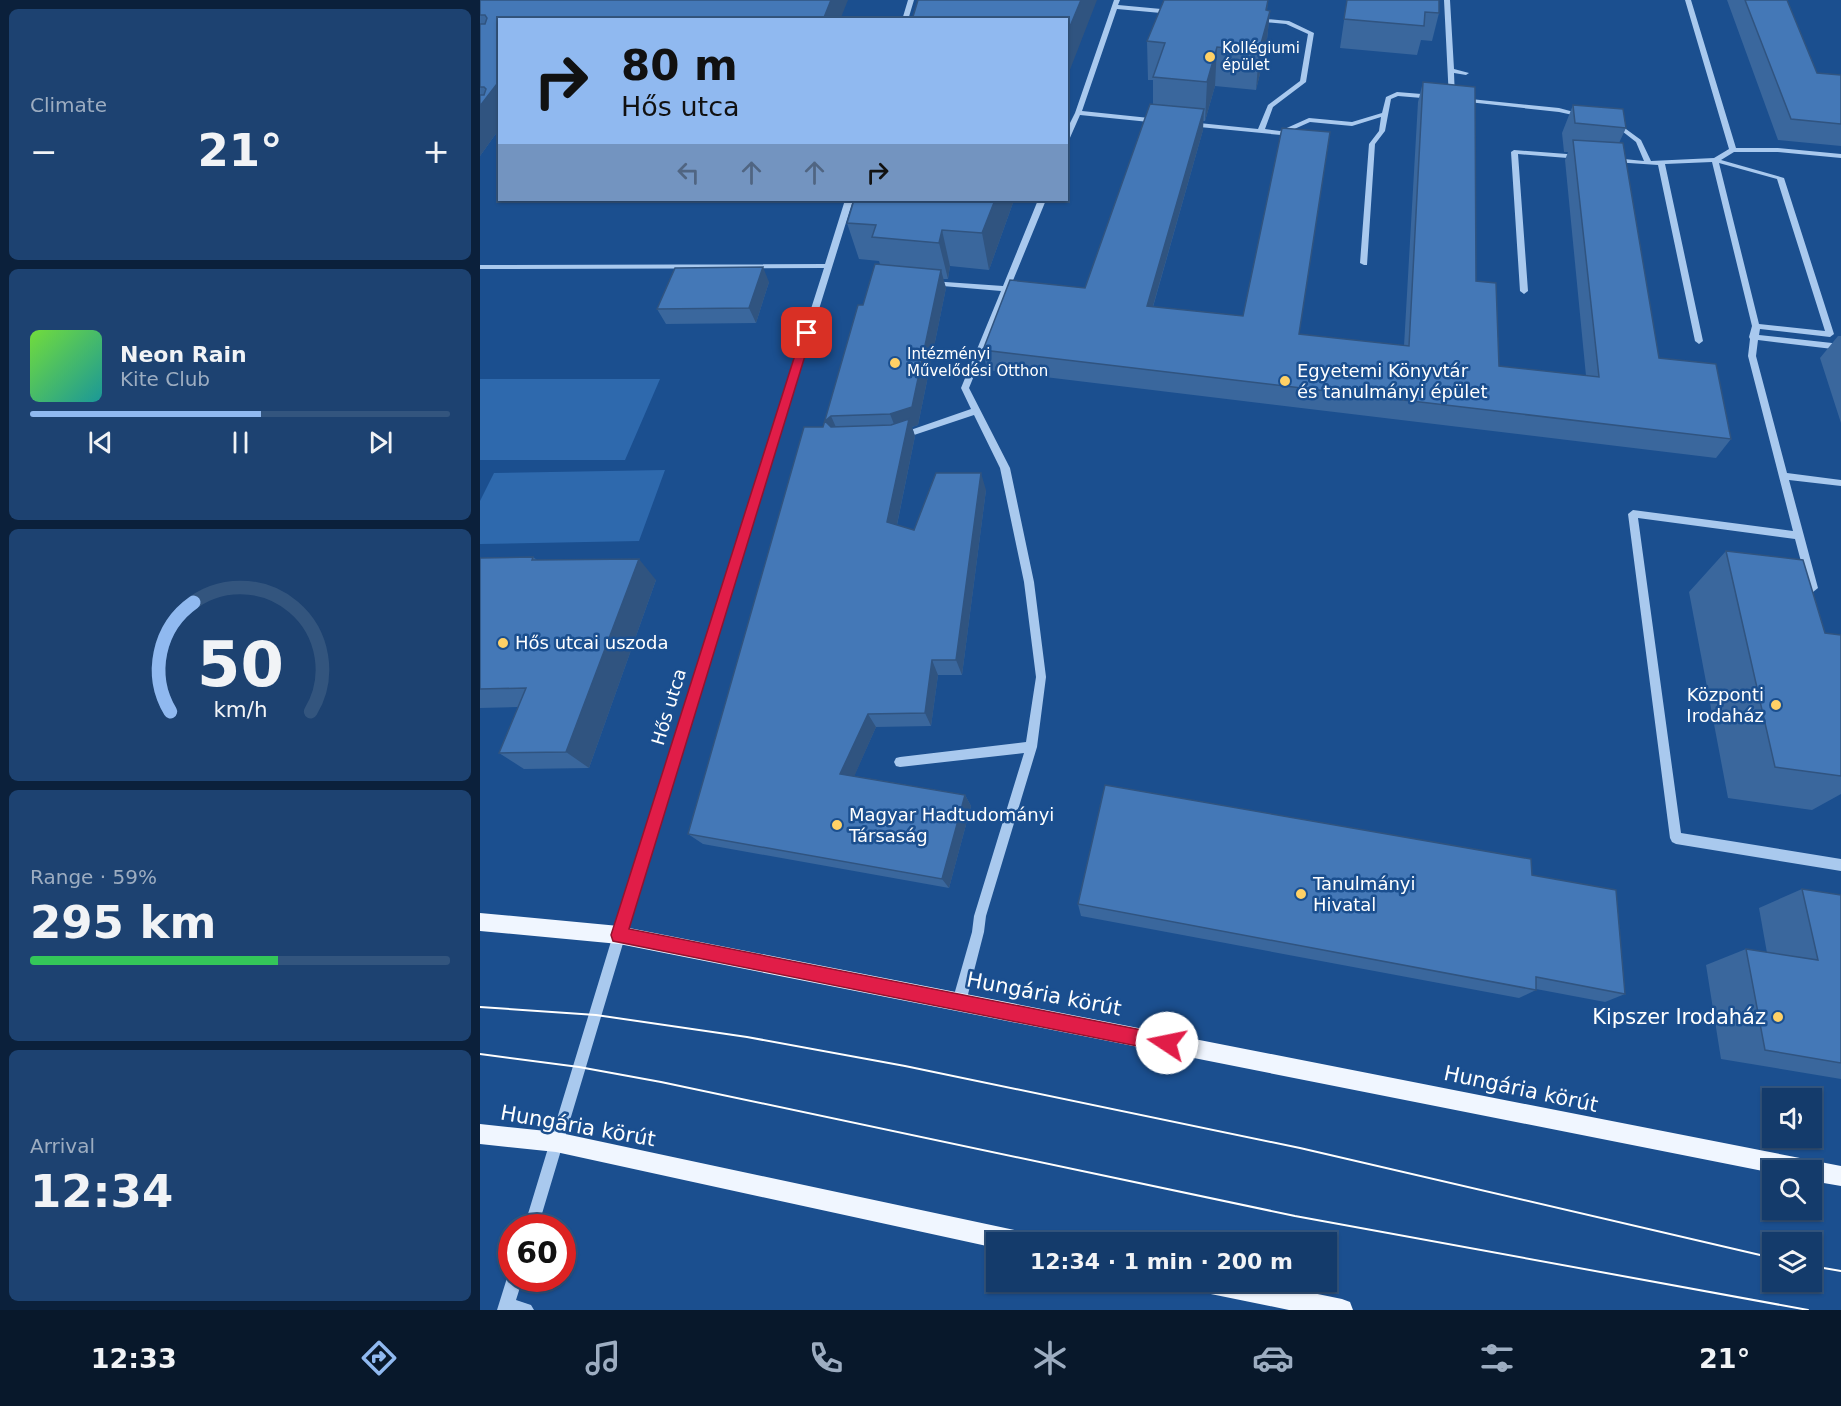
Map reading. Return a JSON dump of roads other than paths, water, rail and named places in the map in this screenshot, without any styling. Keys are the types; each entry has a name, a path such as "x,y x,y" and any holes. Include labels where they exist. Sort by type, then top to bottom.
{"main road":[{"name":"Hungária körút","path":"480,922 619,935 1762,1161"},
{"name":"Hungária körút","path":"480,1134 556,1142 986,1235"},
{"name":"Hungária körút","path":"1822,1172 1841,1176"},
{"path":"1255,1292 1342,1310"}],"street":[{"path":"906,18 911,0"},
{"path":"1447,0 1452,99"},
{"path":"1688,0 1733,150"},
{"path":"1068,136 1116,3 1183,13"},
{"path":"1250,19 1287,22 1311,33 1303,82 1270,106 1261,131"},
{"path":"1451,71 1466,73"},
{"path":"1364,263 1372,144 1382,130 1388,98 1397,94 1559,110 1590,116"},
{"path":"1078,113 1170,122"},
{"path":"1181,123 1281,133 1309,120 1352,124 1385,114"},
{"path":"1611,120 1639,141 1648,163"},
{"path":"1714,159 1733,150 1778,150 1841,156"},
{"path":"1524,291 1514,152 1592,158"},
{"path":"1603,159 1648,163 1714,159 1780,178 1830,333 1756,326"},
{"path":"1714,159 1756,326 1752,356 1813,588"},
{"path":"1661,162 1699,341"},
{"name":"Hős utca","path":"535,1214 619,935 849,201"},
{"path":"959,1002 978,932 980,916 1031,747 1041,678 1029,582 1005,468 964,388 1042,201"},
{"path":"480,267 828,266"},
{"path":"926,282 1005,289"},
{"path":"1753,337 1841,347"},
{"path":"897,437 976,411"},
{"path":"1784,476 1841,483"},
{"path":"1800,536 1633,514 1676,838 1841,865"},
{"path":"900,762 1031,747"},
{"path":"511,1292 506,1307 526,1310"}],"tram line":[{"path":"480,1007 596,1015 747,1037 905,1066 1300,1148 1762,1255"},
{"path":"480,1054 579,1067 661,1082 1295,1216 1808,1310"},
{"path":"1822,1268 1841,1271"}],"place":[{"name":"Kollégiumi épület","path":"1210,57"},
{"name":"Intézményi Művelődési Otthon","path":"895,363"},
{"name":"Egyetemi Könyvtár és tanulmányi épület","path":"1285,381"},
{"name":"Hős utcai uszoda","path":"503,643"},
{"name":"Központi Irodaház","path":"1776,705"},
{"name":"Magyar Hadtudományi Társaság","path":"837,825"},
{"name":"Tanulmányi Hivatal","path":"1301,894"},
{"name":"Kipszer Irodaház","path":"1778,1017"}]}
